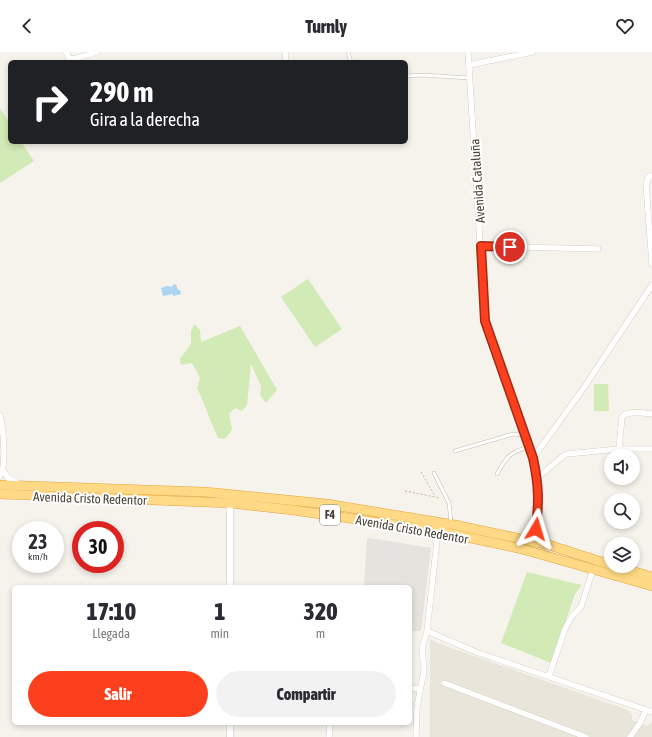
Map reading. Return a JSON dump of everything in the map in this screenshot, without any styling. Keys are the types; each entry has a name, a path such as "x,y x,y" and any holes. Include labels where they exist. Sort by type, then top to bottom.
{"highway":[{"name":"Avenida Cristo Redentor","path":"0,485 205,492 249,495 327,504 451,524 533,541 604,563"},
{"name":"Avenida Cristo Redentor","path":"0,494 230,504 293,510 438,531 522,549 652,586"},
{"path":"639,573 652,577"}],"street":[{"path":"66,52 69,58 74,59 97,52"},
{"name":"Avenida Cataluña","path":"468,52 485,321 533,458 537,478 539,502 533,541"},
{"path":"468,66 533,52"},
{"path":"652,176 649,176 646,184 652,264"},
{"path":"481,246 598,249"},
{"path":"533,458 583,389 652,285"},
{"path":"619,448 622,417 624,414 652,414"},
{"path":"0,415 3,430 2,473 11,481 23,486"},
{"path":"537,478 567,454 619,448 652,449"},
{"path":"230,504 230,585"},
{"path":"416,737 417,707 424,670 422,648 427,631 438,531"},
{"path":"549,676 565,629 572,616 581,607 593,569"},
{"path":"427,631 476,652 652,712"},
{"path":"444,683 586,737"},
{"path":"412,688 420,689"},
{"path":"630,737 640,723 646,710"},
{"path":"230,725 230,737"},
{"path":"329,737 330,725"}],"lane":[{"path":"408,76 423,75 469,78"},
{"path":"455,451 513,434 524,434"},
{"path":"497,474 504,460 513,452 528,447"},
{"path":"434,473 448,499 451,512 451,524"}],"path":[{"path":"421,472 435,497"},
{"path":"405,491 448,499"}],"shaded area":[{"path":"369,538 431,548 421,631 412,631 412,585 364,585 367,539"},
{"path":"377,539 412,545 409,565 374,562"},
{"path":"430,639 440,644 628,710 632,714 632,720 648,726 652,721 652,737 430,737"}],"green space":[{"path":"0,108 8,121 8,144 22,144 34,161 0,183"},
{"path":"308,279 342,329 315,347 281,297"},
{"path":"195,324 200,330 201,342 240,326 277,390 266,403 260,395 261,386 251,364 247,405 242,411 235,408 229,414 232,430 225,439 218,438 215,432 197,388 200,378 192,363 181,365 180,359 191,344 191,330"},
{"path":"594,384 608,384 609,411 594,411"},
{"path":"527,572 582,585 575,594 551,663 501,643"}],"water":[{"path":"174,284 178,290 180,290 181,294 163,296 161,288 167,286 172,287"}],"route":[{"path":"510,247 481,246 485,321 533,458 537,478 539,502 536,529"}]}
